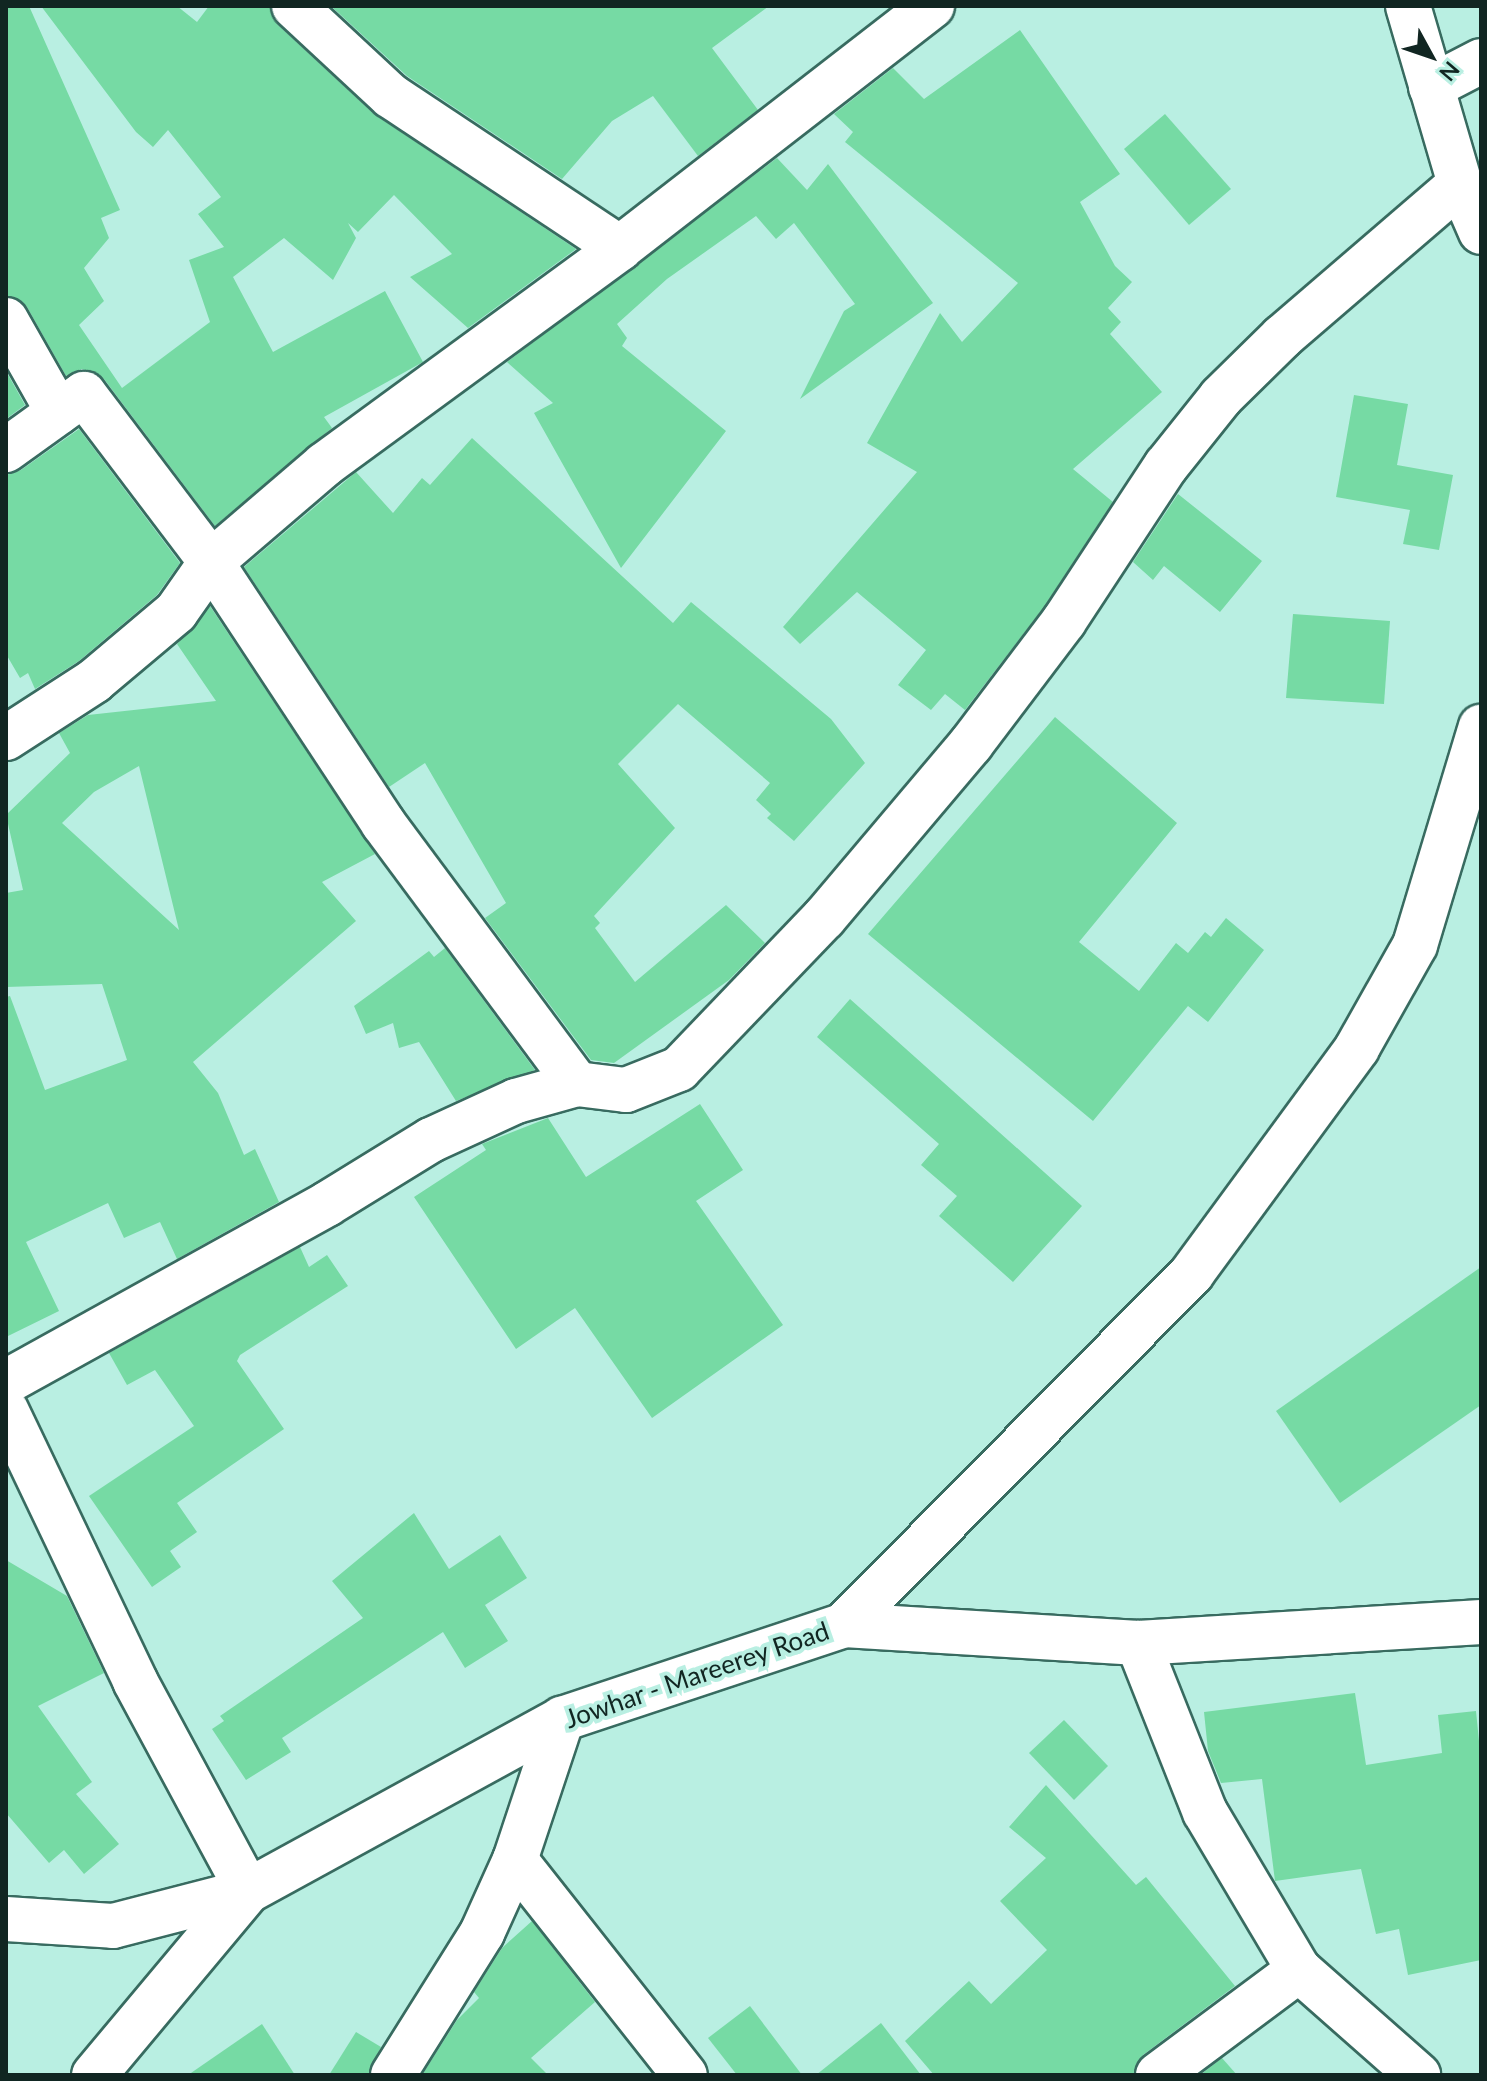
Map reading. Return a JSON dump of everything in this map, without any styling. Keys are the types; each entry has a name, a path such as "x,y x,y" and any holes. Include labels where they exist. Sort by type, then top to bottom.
{"street":[{"path":"294,6 391,96 620,248"},
{"path":"1408,6 1460,184 1481,232"},
{"path":"6,738 94,681 176,612 211,562 349,446 620,248 919,11"},
{"path":"1431,87 1481,61"},
{"path":"6,1382 327,1204 431,1140 516,1101 577,1084 626,1090 679,1069 824,918 971,744 1064,621 1166,466 1221,397 1282,337 1460,184"},
{"path":"6,320 58,412"},
{"path":"6,450 84,394 211,562 383,823 577,1084"},
{"path":"844,1625 1192,1273 1357,1048 1415,945 1481,727"},
{"path":"6,1410 135,1681 248,1891 94,2075"},
{"name":"Jowhar - Mareerey Road","path":"6,1919 113,1926 248,1891 562,1719 844,1625 1138,1643 1481,1622"},
{"path":"1138,1643 1205,1812 1299,1970 1418,2075"},
{"path":"394,2074 482,1933 515,1860 562,1719"},
{"path":"515,1860 685,2075"},
{"path":"1158,2075 1299,1970"}],"building":[{"path":"6,6 29,6 120,210 101,218 109,238 84,268 104,301 79,325 122,388 210,322 189,260 224,247 198,214 221,197 168,130 153,147 136,132 41,6 177,6 197,22 209,6 270,6 277,24 374,114 576,249 468,328 410,277 452,254 394,195 358,232 348,223 356,238 333,280 284,238 233,277 273,352 385,291 423,362 324,417 332,428 215,526 104,379 82,369 66,376 27,307 6,295"},
{"path":"331,6 769,6 712,48 758,110 698,156 653,96 612,121 562,179 407,76"},
{"path":"1020,30 1120,174 1080,202 1115,266 1132,282 1108,308 1121,322 1110,334 1162,392 1073,469 1113,502 1044,607 965,710 945,694 931,710 898,685 926,650 857,592 800,644 783,627 917,472 867,443 940,313 962,342 1018,283 845,142 853,132 834,114 893,68 924,99"},
{"path":"1165,114 1231,189 1189,225 1124,149"},
{"path":"777,158 807,190 828,164 933,303 800,399 844,311 855,304 794,223 776,239 756,216 667,279 617,324 627,338 622,346 726,431 621,568 534,413 553,403 507,362"},
{"path":"6,371 25,405 6,419"},
{"path":"1354,395 1408,404 1397,465 1453,475 1439,550 1403,544 1410,510 1336,497"},
{"path":"79,429 180,563 157,595 79,661 35,689 28,673 20,678 6,654 6,475 21,470"},
{"path":"472,438 673,623 691,602 831,719 865,763 794,841 767,818 771,814 756,800 770,783 678,704 618,764 675,828 594,916 600,923 595,928 635,982 726,905 765,943 729,980 614,1063 591,1060 485,918 506,903 425,763 389,787 244,567 356,472 393,513 422,478 430,485"},
{"path":"1178,494 1262,561 1220,612 1164,566 1153,580 1133,562"},
{"path":"210,606 375,854 322,882 356,921 193,1062 218,1093 244,1155 255,1149 279,1202 177,1259 160,1222 124,1238 108,1203 26,1242 59,1311 6,1337 6,997 10,996 45,1090 127,1060 102,984 6,987 6,893 23,890 6,815 70,753 59,733 88,715 216,701 177,644","holes":["139,766 179,930 62,823 94,792"]},
{"path":"1293,614 1390,621 1384,704 1286,698"},
{"path":"1055,717 1177,823 1079,942 1139,991 1176,943 1188,953 1205,932 1211,937 1226,918 1264,950 1208,1022 1188,1006 1093,1121 868,934"},
{"path":"445,948 535,1070 456,1101 419,1042 399,1048 393,1023 366,1034 354,1006 429,951 434,957"},
{"path":"850,999 1082,1206 1013,1282 939,1216 957,1196 921,1165 939,1144 817,1037"},
{"path":"700,1104 743,1170 696,1201 783,1325 652,1418 575,1308 516,1349 414,1197 486,1150 482,1144 548,1118 586,1177"},
{"path":"300,1247 309,1267 327,1255 348,1286 240,1355 237,1361 284,1429 177,1503 197,1532 170,1551 181,1567 152,1587 89,1496 194,1426 155,1370 127,1385 109,1353"},
{"path":"1481,1267 1481,1405 1340,1503 1276,1411"},
{"path":"414,1513 449,1569 500,1535 527,1578 485,1605 508,1641 465,1668 443,1632 282,1738 291,1752 246,1780 212,1729 224,1721 220,1716 363,1618 332,1581"},
{"path":"6,1560 67,1596 104,1673 38,1706 92,1782 76,1794 119,1844 84,1874 64,1850 49,1863 6,1813"},
{"path":"1355,1693 1366,1765 1442,1753 1438,1715 1476,1711 1481,1761 1481,1960 1408,1975 1399,1929 1376,1934 1361,1869 1275,1881 1262,1779 1221,1783 1208,1751 1204,1712"},
{"path":"1064,1720 1108,1766 1074,1800 1029,1753"},
{"path":"1046,1785 1136,1885 1146,1877 1235,1986 1143,2055 1134,2075 934,2075 905,2041 969,1981 991,2004 1047,1950 1000,1901 1046,1858 1009,1827"},
{"path":"532,1921 595,2002 531,2058 548,2075 422,2075 457,2020 479,1998 474,1992 502,1948"},
{"path":"750,2006 802,2075 737,2075 708,2038"},
{"path":"881,2023 921,2075 816,2075"},
{"path":"262,2024 295,2075 188,2075"},
{"path":"356,2032 381,2047 368,2075 329,2075"},
{"path":"1222,2058 1237,2075 1200,2075"}]}
